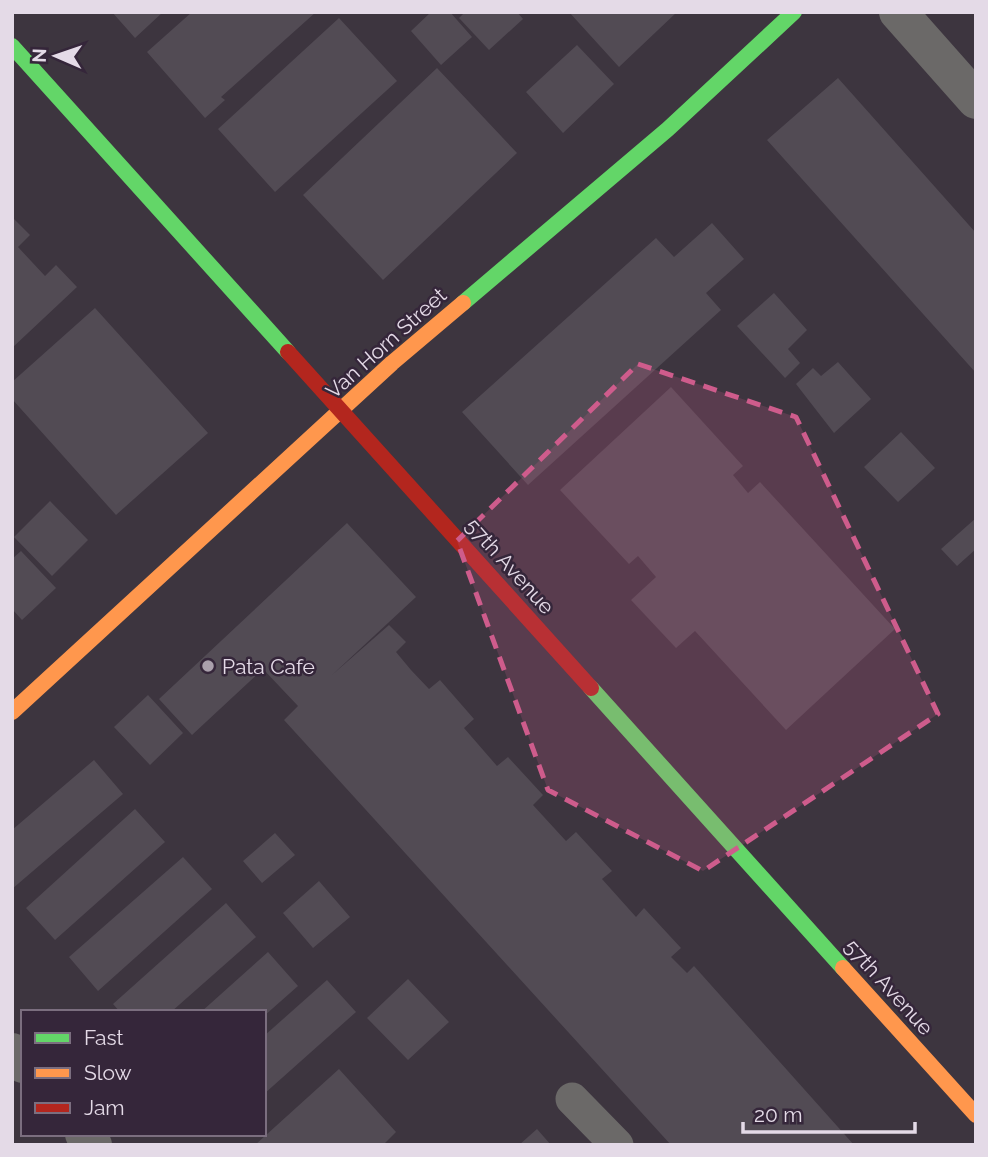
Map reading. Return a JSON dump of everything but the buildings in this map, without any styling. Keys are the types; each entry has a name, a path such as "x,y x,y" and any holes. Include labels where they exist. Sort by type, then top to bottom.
{"street":[{"name":"Van Horn Street","path":"12,712 392,363 668,129 794,12"},
{"path":"898,12 976,100"},
{"name":"57th Avenue","path":"12,46 976,1115"}],"lane":[{"path":"572,1099 617,1145"}],"highlighted area":[{"path":"638,364 796,417 938,714 703,871 548,790 457,541"}],"traffic: fast":[{"path":"463,303 668,129 794,12"},
{"path":"12,46 288,352"},
{"path":"591,688 843,968"}],"traffic: slow":[{"path":"12,712 392,363 463,303"},
{"path":"843,968 976,1115"}],"traffic: jam":[{"path":"288,352 591,688"}],"place":[{"name":"Pata Cafe","path":"208,666"}]}
